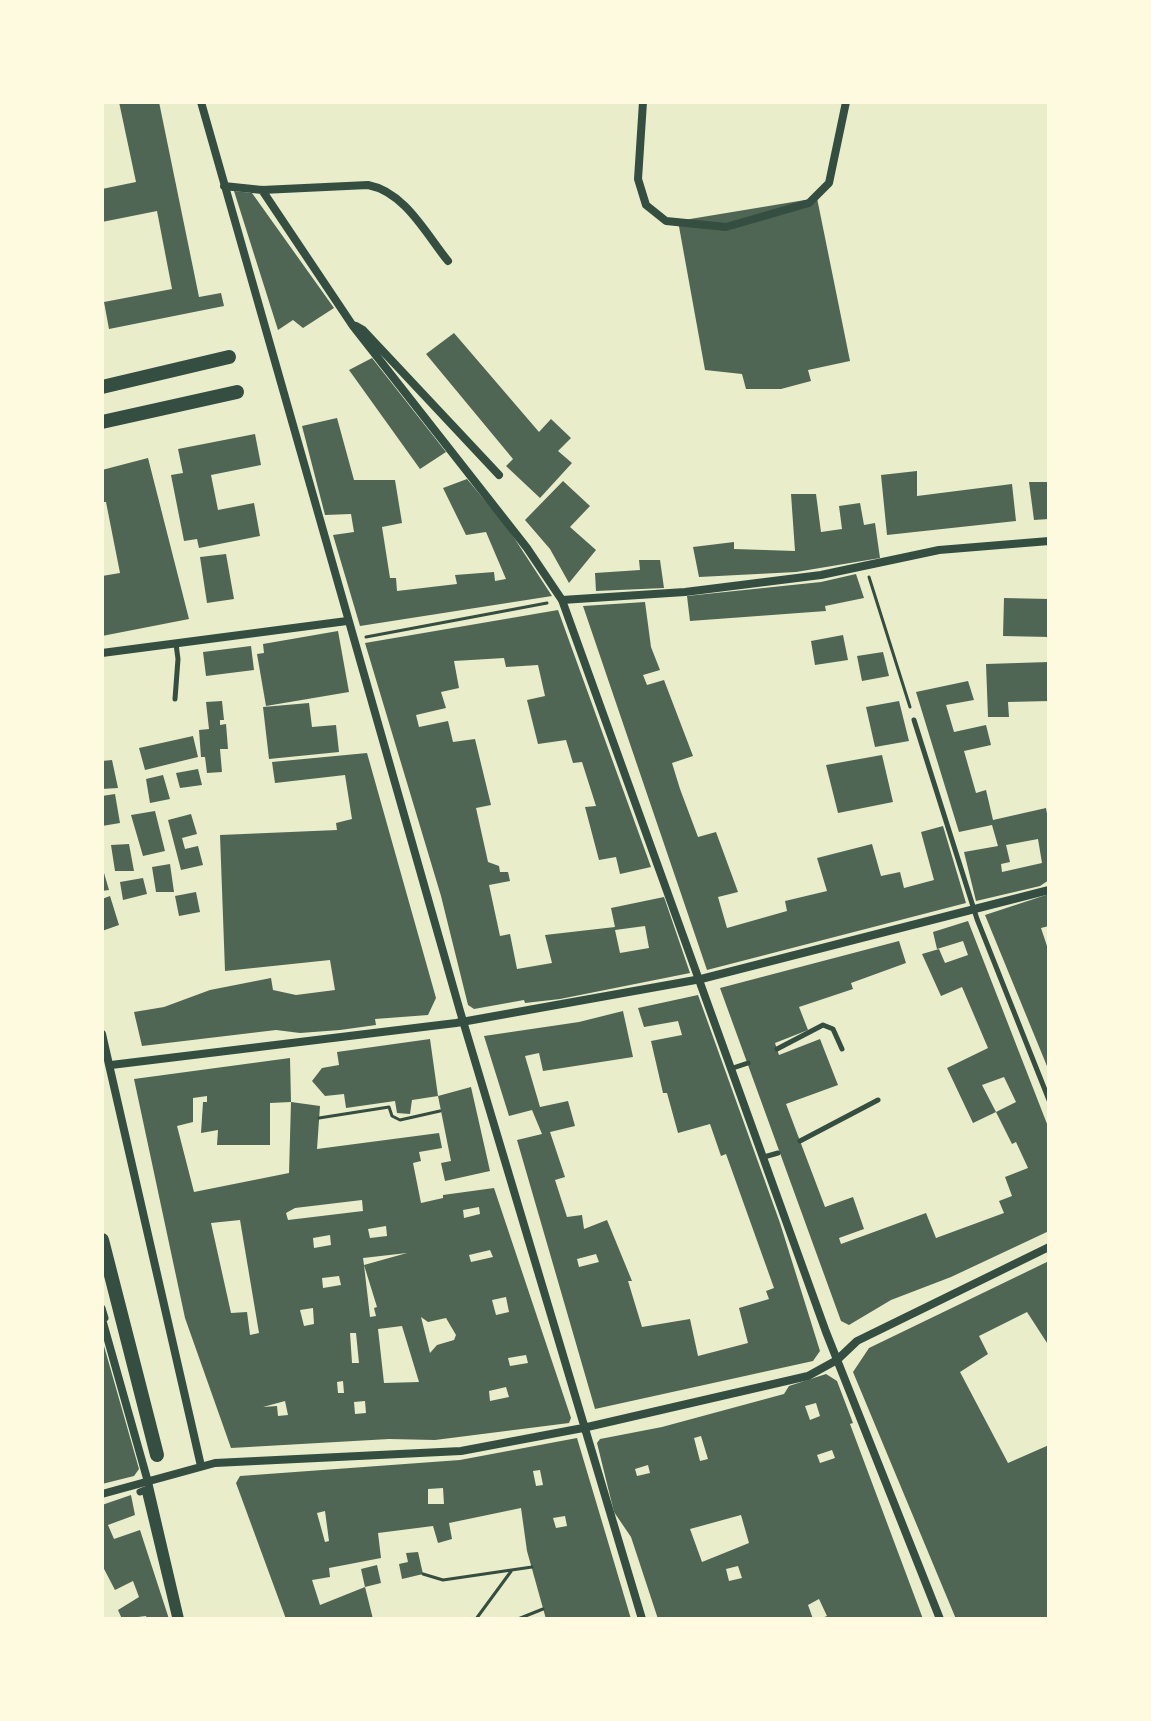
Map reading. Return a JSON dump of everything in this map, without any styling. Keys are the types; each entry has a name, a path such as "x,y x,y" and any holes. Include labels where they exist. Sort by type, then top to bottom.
{"main road":[{"path":"107,383 229,357"},
{"path":"106,422 237,392"},
{"path":"102,1240 157,1455"}],"street":[{"path":"201,102 463,1022 642,1619"},
{"path":"643,102 638,179 646,205 666,221 726,227 809,203 829,183 846,102"},
{"path":"224,186 262,190 368,185 386,189 399,199 448,261"},
{"path":"262,190 353,326 562,600 837,1360 940,1619"},
{"path":"353,326 363,330 499,475"},
{"path":"562,600 685,592 865,566 939,550 1049,541"},
{"path":"102,653 347,621"},
{"path":"111,1065 463,1022 701,979 1049,890"},
{"path":"102,1034 201,1466"},
{"path":"102,1494 201,1466 461,1451 583,1428 808,1376 837,1360 857,1341 1049,1247"},
{"path":"103,1315 148,1482 178,1619"},
{"path":"140,1492 145,1490 178,1619"}],"lane":[{"path":"175,699 176,644"},
{"path":"914,720 974,909 1049,1100"},
{"path":"777,1049 823,1025 833,1029 842,1049"},
{"path":"733,1068 748,1063"},
{"path":"800,1141 878,1100"},
{"path":"764,1157 778,1153"}],"path":[{"path":"865,566 914,720"},
{"path":"353,640 562,600"},
{"path":"319,1118 389,1107 392,1116 400,1120 440,1111"},
{"path":"423,1574 443,1580 532,1567"},
{"path":"476,1619 512,1570"},
{"path":"518,1619 543,1609"}],"building":[{"path":"119,102 159,102 199,297 221,293 224,306 109,329 104,302 172,289 157,211 102,222 102,189 136,182"},
{"path":"234,191 252,193 334,308 303,328 293,320 278,330"},
{"path":"817,198 850,361 808,370 811,381 781,389 746,389 742,374 705,370 678,221"},
{"path":"454,333 539,432 551,419 571,438 558,451 572,463 540,498 506,466 513,459 426,354"},
{"path":"372,358 446,452 420,469 349,370"},
{"path":"337,418 354,480 395,480 402,523 382,527 390,578 396,578 397,591 457,584 455,575 494,572 495,581 506,579 486,532 466,535 443,488 467,479 507,527 552,596 360,626 333,535 354,532 351,514 325,515 302,426"},
{"path":"255,434 261,465 211,475 218,510 254,503 260,536 199,548 197,539 184,541 171,475 183,473 178,449"},
{"path":"148,458 189,619 102,636 102,576 120,573 106,502 102,502 102,470"},
{"path":"917,471 917,496 1012,484 1016,521 887,535 881,475"},
{"path":"563,481 590,506 570,527 596,550 569,583 550,549 525,520"},
{"path":"1029,482 1049,482 1049,519 1034,520"},
{"path":"791,494 816,494 821,532 842,529 839,506 860,503 864,525 875,523 880,558 796,572 699,577 693,547 734,542 734,549 795,551"},
{"path":"226,554 234,599 207,603 200,557"},
{"path":"639,560 660,560 664,588 596,591 595,573 640,570"},
{"path":"856,574 864,598 825,606 826,611 690,621 687,596 821,582"},
{"path":"1004,598 1049,599 1049,637 1003,636"},
{"path":"645,602 651,647 660,670 643,675 647,685 664,680 693,756 672,763 698,837 716,832 738,892 718,897 727,928 787,911 785,901 827,891 817,858 872,844 881,876 900,872 904,888 934,880 921,832 943,826 966,903 707,970 583,606"},
{"path":"558,610 651,867 620,874 616,857 599,860 585,807 596,806 582,762 573,763 566,740 538,744 527,700 545,696 538,665 506,667 504,658 454,661 459,688 441,692 446,708 416,715 419,727 448,721 453,742 475,739 491,805 476,808 488,862 499,866 500,872 508,872 510,881 489,885 500,936 510,934 517,969 552,963 545,935 615,927 611,908 664,897 690,973 560,999 525,1003 524,1000 474,1009 468,1005 441,896 365,643","holes":["645,926 649,948 620,953 615,930"]},
{"path":"338,631 349,692 266,706 257,654 264,653 263,644"},
{"path":"843,635 848,660 815,665 811,641"},
{"path":"251,646 254,670 206,676 203,652"},
{"path":"883,652 889,676 862,681 857,656"},
{"path":"1049,662 1049,701 1008,702 1009,717 988,717 986,664"},
{"path":"968,681 974,700 946,705 954,732 986,725 991,745 964,751 976,793 986,790 993,820 1046,808 1049,880 1040,886 976,901 964,852 998,846 992,825 959,832 916,692","holes":["1038,839 1042,863 1002,872 1001,864 1010,862 1006,845"]},
{"path":"222,701 224,720 220,720 220,725 226,724 228,749 220,749 222,772 207,773 205,757 201,757 199,730 209,729 206,702"},
{"path":"899,701 909,741 875,747 866,707"},
{"path":"309,703 312,727 336,725 339,752 269,759 263,707"},
{"path":"193,736 198,757 145,770 139,748"},
{"path":"367,753 436,998 428,1015 375,1019 376,1025 340,1030 300,1033 276,1030 142,1046 134,1012 164,1007 210,990 271,978 273,990 296,995 335,990 330,960 225,971 220,835 337,830 336,823 352,819 345,775 275,783 272,762"},
{"path":"882,755 893,802 838,813 826,765"},
{"path":"112,760 118,788 102,789 102,761"},
{"path":"198,769 202,785 180,788 176,773"},
{"path":"163,775 170,799 150,803 146,779"},
{"path":"115,794 120,823 102,826 102,796"},
{"path":"155,811 165,851 143,856 131,815"},
{"path":"191,814 197,834 182,838 185,849 198,846 203,865 181,870 168,820"},
{"path":"129,844 134,871 115,871 111,845"},
{"path":"170,864 174,892 156,892 152,867"},
{"path":"102,866 109,890 102,891"},
{"path":"143,878 147,894 123,900 120,882"},
{"path":"196,892 200,912 179,916 175,896"},
{"path":"1049,894 1049,926 1041,928 1049,952 1049,1071 985,915"},
{"path":"110,896 119,925 102,931 102,899"},
{"path":"968,921 1049,1129 1049,1231 951,1277 891,1300 849,1325 841,1321 720,988 899,941 906,963 851,983 853,989 799,1007 808,1030 775,1043 779,1055 820,1039 838,1085 786,1104 825,1207 853,1197 864,1229 839,1238 841,1244 926,1213 936,1238 1004,1213 999,1201 1012,1196 1005,1177 1028,1168 1016,1142 1012,1144 996,1112 973,1123 947,1068 988,1048 962,987 941,996 922,954 939,949 945,963 968,955 963,941 937,949 933,932","holes":["1004,1077 1016,1102 996,1112 982,1085"]},
{"path":"698,995 780,1223 820,1351 813,1361 595,1409 517,1140 542,1134 532,1110 509,1116 484,1036 579,1022 623,1011 633,1057 543,1071 539,1053 525,1056 540,1107 568,1101 575,1126 550,1132 565,1177 555,1180 567,1217 582,1215 584,1229 607,1220 632,1281 628,1281 642,1327 690,1319 698,1356 748,1343 739,1308 769,1299 766,1291 774,1288 726,1154 721,1156 710,1124 678,1133 667,1093 663,1093 651,1041 682,1035 678,1021 644,1027 638,1008","holes":["596,1254 599,1262 579,1267 577,1259"]},
{"path":"430,1039 438,1096 412,1100 410,1114 397,1113 395,1101 346,1108 344,1094 325,1096 312,1081 322,1068 339,1065 337,1052"},
{"path":"290,1058 291,1102 320,1106 317,1149 439,1133 442,1148 419,1152 421,1161 413,1163 421,1203 443,1198 443,1195 494,1188 571,1418 569,1423 435,1440 389,1439 231,1448 185,1318 134,1079","holes":["207,1096 207,1102 203,1102 201,1133 218,1130 217,1145 270,1145 270,1103 291,1102 289,1173 194,1192 177,1126 193,1122 193,1098","362,1200 363,1211 288,1220 286,1213 295,1208","479,1207 480,1214 464,1218 463,1210","240,1220 259,1333 250,1335 247,1312 231,1313 211,1223","386,1226 387,1236 370,1238 368,1229","330,1235 331,1245 314,1248 313,1238","490,1250 493,1257 471,1262 469,1255","407,1253 364,1265 363,1258","364,1265 377,1307 374,1308 376,1316 370,1317","339,1276 341,1285 323,1288 322,1278","506,1297 509,1312 496,1315 492,1300","313,1308 314,1324 304,1326 300,1310","421,1317 428,1322 446,1318 456,1335 454,1340 437,1345 430,1353","402,1326 419,1382 384,1383 378,1329","350,1333 356,1333 359,1363 352,1363","526,1355 528,1363 510,1366 508,1358","343,1381 344,1393 338,1393 337,1382","506,1387 509,1397 490,1401 489,1391","285,1401 288,1415 278,1416 277,1406 263,1407","365,1401 366,1413 355,1414 354,1402"]},
{"path":"471,1087 490,1171 445,1181 441,1163 451,1161 438,1096"},
{"path":"1049,1261 1049,1346 1027,1312 979,1336 988,1354 960,1372 1008,1463 1049,1445 1049,1619 956,1619 853,1372 869,1348"},
{"path":"102,1339 139,1469 134,1476 102,1484"},
{"path":"826,1374 837,1381 923,1619 819,1619 827,1616 819,1599 808,1605 813,1619 658,1619 631,1537 614,1512 597,1443 600,1439 662,1427 784,1394 789,1386","holes":["816,1403 820,1416 810,1420 805,1406","701,1436 708,1459 700,1461 694,1438","832,1450 835,1458 820,1463 817,1455","648,1465 650,1473 637,1476 635,1469","741,1515 749,1543 702,1562 690,1529","738,1566 742,1578 729,1581 726,1569"]},
{"path":"577,1438 631,1619 546,1619 527,1551 521,1508 449,1523 452,1539 438,1543 433,1526 378,1533 381,1558 329,1568 330,1577 312,1580 320,1605 365,1587 373,1619 286,1619 236,1483 240,1476 460,1460","holes":["540,1470 543,1485 536,1486 533,1471","443,1488 444,1504 428,1504 428,1489","325,1511 329,1541 325,1542 317,1513","565,1516 567,1526 556,1528 553,1518"]},
{"path":"131,1495 135,1515 108,1525 114,1539 140,1530 169,1619 147,1619 146,1616 122,1619 118,1610 139,1597 133,1581 115,1590 102,1565 102,1505"},
{"path":"418,1552 423,1574 402,1579 399,1564 408,1562 406,1553"},
{"path":"377,1565 381,1583 365,1587 361,1569"}]}
